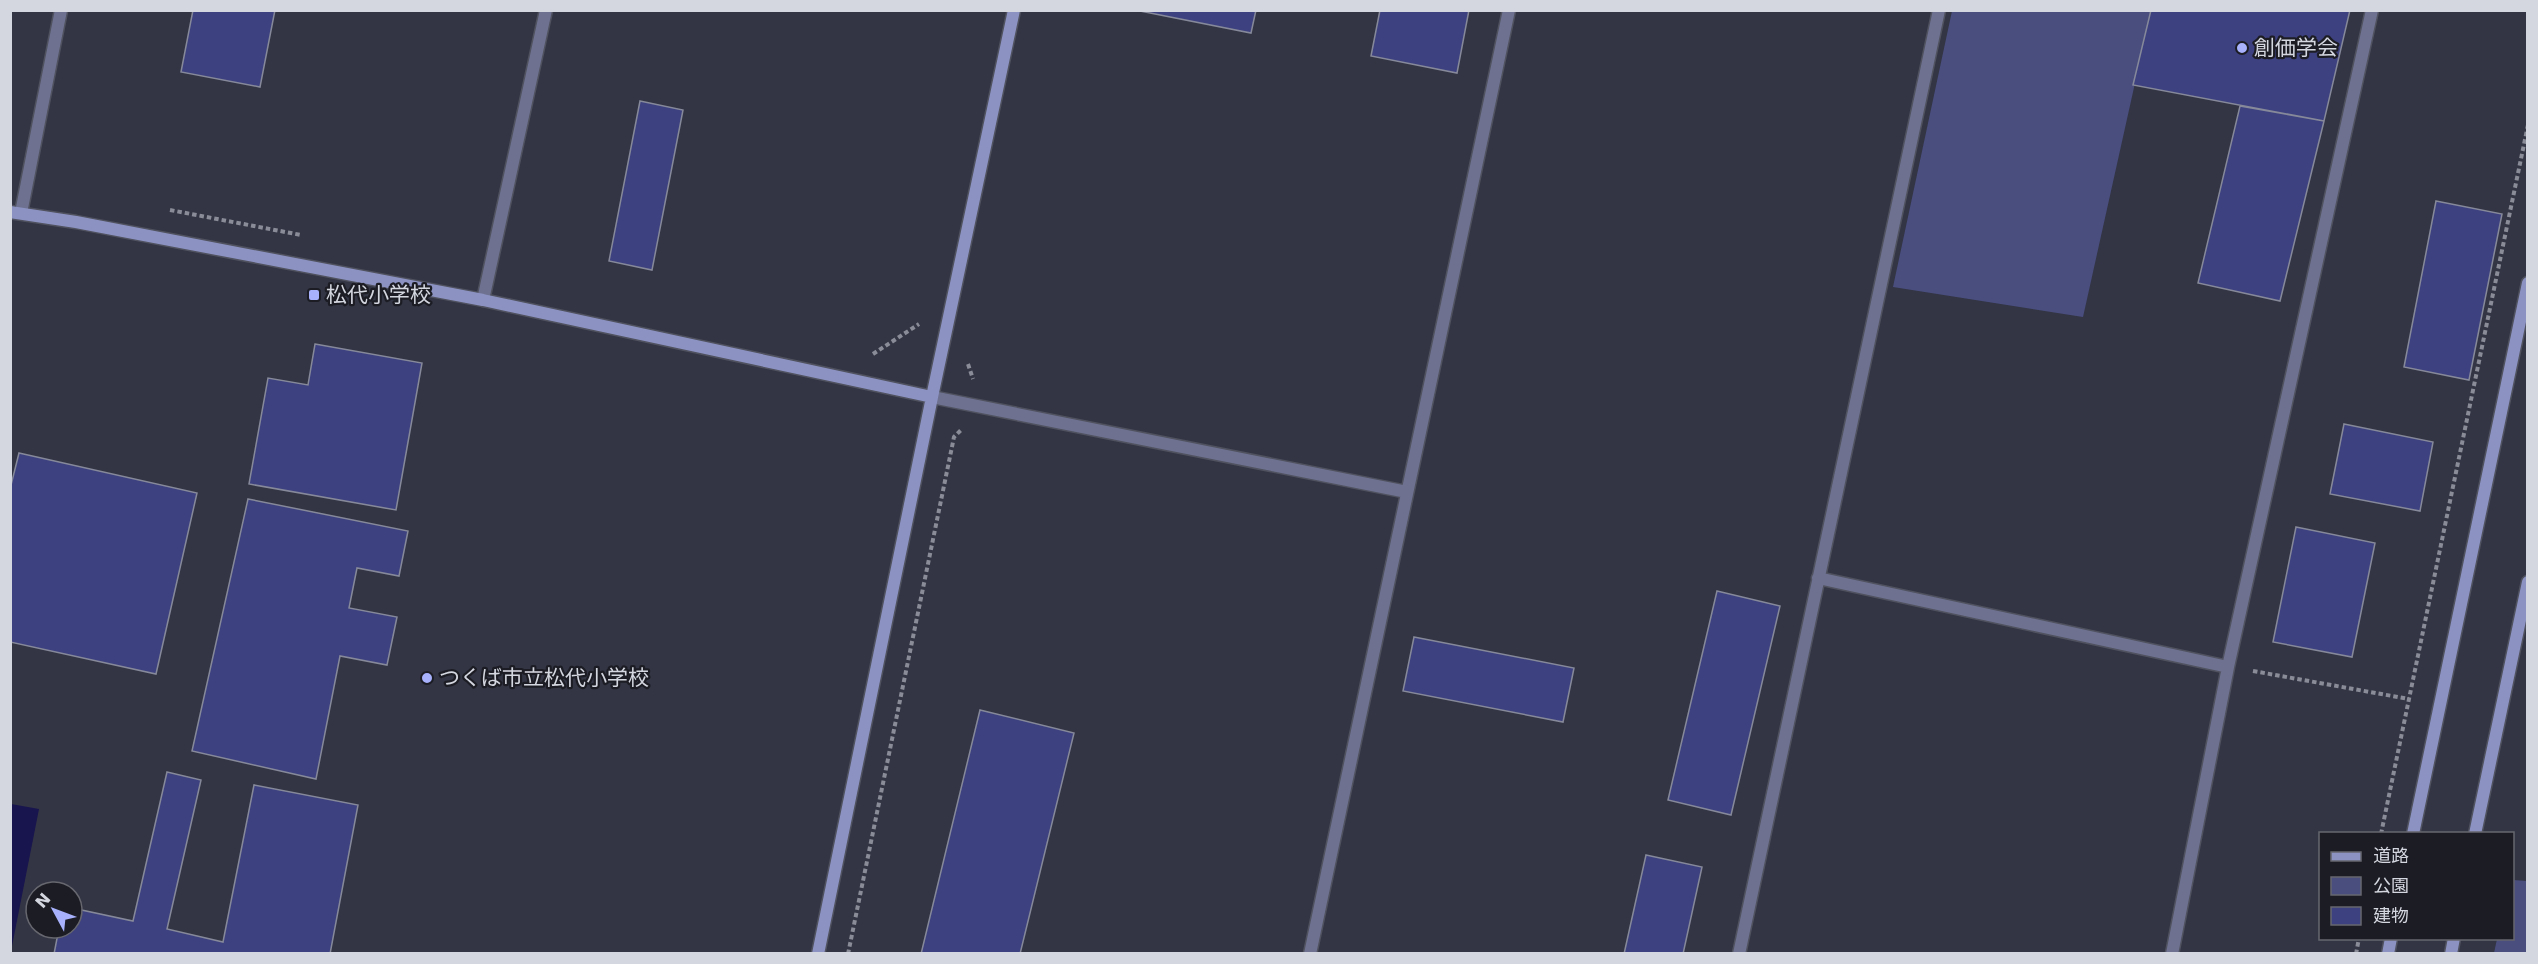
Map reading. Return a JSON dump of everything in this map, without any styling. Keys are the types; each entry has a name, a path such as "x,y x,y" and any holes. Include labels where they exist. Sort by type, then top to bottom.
{"street":[{"path":"61,10 16,213 483,300 932,397 1407,492"},
{"path":"483,300 546,10"},
{"path":"818,954 1014,10"},
{"path":"1310,954 1509,10"},
{"path":"1739,954 1939,10"},
{"path":"2172,954 2228,667 2372,10"},
{"path":"2413,832 2528,283"},
{"path":"1818,578 2228,667"},
{"path":"2475,832 2528,582"}],"path":[{"path":"2381,832 2528,125"},
{"path":"864,352 876,355 919,325 923,314"},
{"path":"848,954 954,437 963,429"},
{"path":"2228,667 2409,699"}],"green space":[{"path":"1952,11 2151,11 2083,317 1893,287"},
{"path":"2514,880 2527,881 2527,953 2494,953 2497,940 2514,940"}],"shaded area":[{"path":"10,804 39,809 11,951"}],"building":[{"path":"193,10 275,10 260,87 181,72"},
{"path":"1135,10 1256,10 1251,33"},
{"path":"1380,10 1469,10 1457,73 1371,56"},
{"name":"創価学会","path":"2151,10 2350,10 2324,121 2133,85"},
{"path":"640,101 683,110 652,270 609,261"},
{"path":"2240,106 2324,121 2280,301 2198,283"},
{"path":"2436,201 2502,214 2469,380 2404,367"},
{"path":"315,344 422,363 396,510 249,484 268,378 308,385"},
{"path":"2344,424 2433,442 2420,511 2330,494"},
{"path":"19,453 197,493 156,674 10,642 10,489"},
{"path":"248,499 408,531 399,576 357,568 349,608 397,617 387,665 340,656 316,779 192,751"},
{"path":"2296,527 2375,543 2352,657 2273,642"},
{"path":"1717,591 1780,606 1731,815 1668,800"},
{"path":"1414,637 1574,668 1563,722 1403,691"},
{"path":"980,710 1074,733 1020,954 921,954"},
{"path":"167,772 201,780 167,929 223,942 254,785 358,805 330,954 54,954 57,940 84,940 84,911 133,921"},
{"path":"1646,855 1702,867 1683,954 1624,954"}],"place":[{"name":"創価学会","path":"2242,48"},
{"name":"松代小学校","path":"314,295"},
{"name":"つくば市立松代小学校","path":"427,678"}]}
